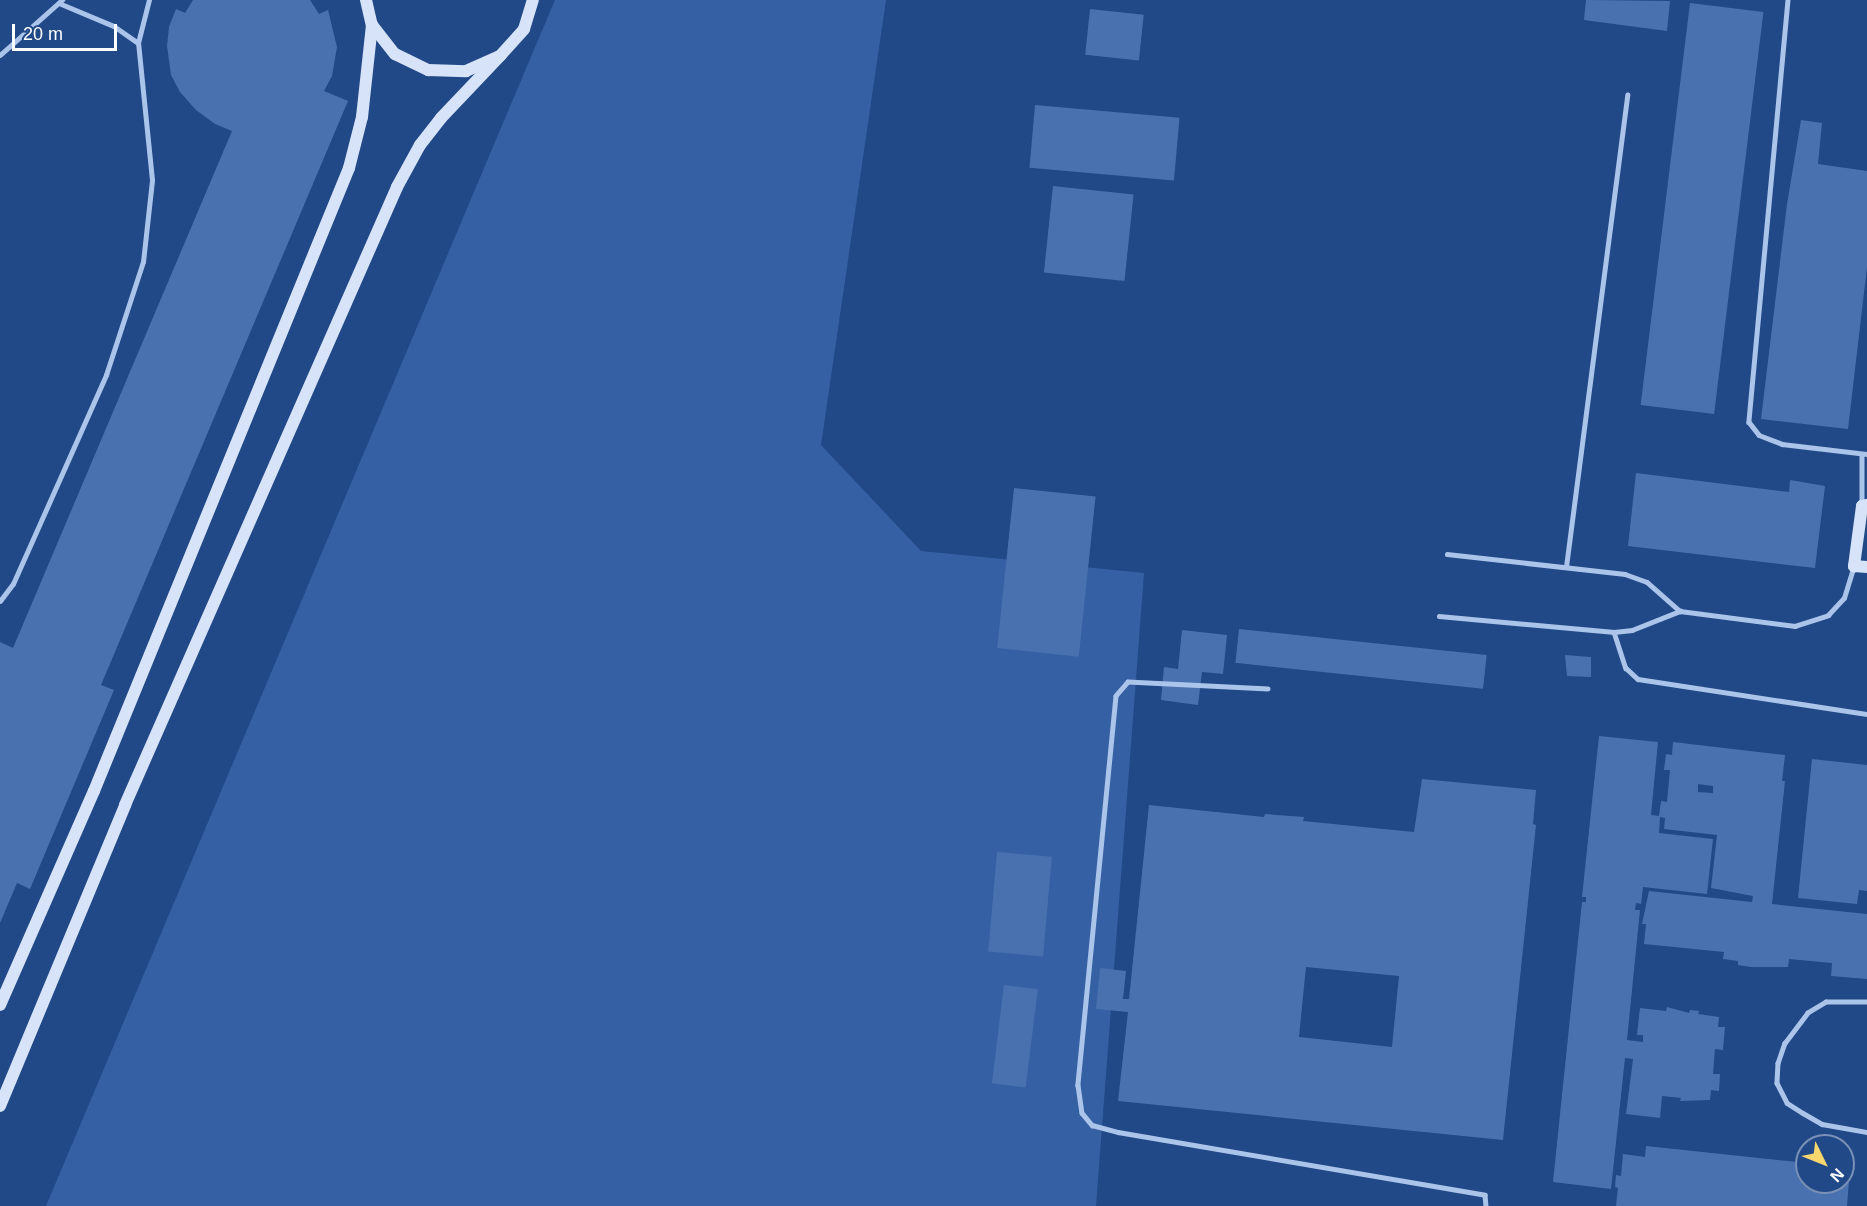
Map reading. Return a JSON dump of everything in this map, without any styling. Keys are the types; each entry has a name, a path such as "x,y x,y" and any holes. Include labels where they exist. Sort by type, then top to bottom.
{"street":[{"path":"0,1005 94,791 349,168 362,117 372,25 366,0"},
{"path":"0,1106 125,805 397,187 420,146 441,118 524,29 533,0"},
{"path":"372,25 395,54 428,70 466,71 500,56"},
{"path":"1865,505 1854,566 1867,567"}],"lane":[{"path":"0,601 13,584 106,375 143,262 152,180 138,43 148,0"},
{"path":"1788,0 1749,422 1759,435 1782,444 1865,454 1865,505"},
{"path":"0,55 61,1 106,22 138,43"},
{"path":"1566,567 1627,95"},
{"path":"1447,554 1625,574 1647,582 1680,611"},
{"path":"1439,616 1614,632 1632,630 1680,611 1795,626 1828,615 1844,598 1854,566"},
{"path":"1614,632 1626,668 1638,678 1867,714"},
{"path":"1268,690 1128,681 1116,696 1078,1085 1082,1113 1092,1125 1118,1132 1485,1195 1486,1206"},
{"path":"1867,1002 1826,1002 1808,1013 1785,1043 1778,1063 1777,1083 1787,1103 1822,1124 1867,1132"}],"shaded area":[{"path":"555,0 886,0 821,445 921,551 1144,573 1096,1206 46,1206"}],"building":[{"path":"193,0 310,0 319,14 328,10 337,47 332,76 324,91 348,101 101,685 114,690 30,889 17,883 0,923 0,642 13,648 232,131 215,124 196,110 180,92 171,75 167,46 169,27 176,9 185,13"},
{"path":"1586,0 1670,1 1667,31 1584,20"},
{"path":"1690,3 1763,12 1714,414 1641,405"},
{"path":"1090,9 1144,15 1139,60 1085,55"},
{"path":"1035,105 1179,118 1174,180 1030,168"},
{"path":"1801,120 1822,123 1818,164 1867,171 1867,267 1848,429 1761,419 1787,204"},
{"path":"1053,186 1134,194 1124,281 1044,273"},
{"path":"1636,473 1789,492 1790,480 1825,486 1815,568 1628,546"},
{"path":"1014,488 1096,497 1079,657 997,648"},
{"path":"1239,629 1487,655 1483,689 1235,663"},
{"path":"1182,630 1227,635 1223,674 1202,672 1198,705 1161,700 1164,667 1178,669"},
{"path":"1565,655 1591,657 1591,677 1567,676"},
{"path":"1599,736 1658,742 1651,815 1659,816 1661,801 1667,802 1670,770 1664,770 1666,754 1672,755 1673,742 1785,755 1782,781 1785,781 1772,904 1867,914 1867,979 1831,976 1832,963 1789,959 1788,967 1751,967 1738,965 1738,961 1723,959 1724,952 1644,944 1646,924 1642,924 1649,891 1752,902 1753,896 1711,888 1717,835 1664,829 1665,818 1660,817 1659,833 1713,839 1707,894 1643,887 1641,904 1636,903 1635,910 1640,910 1627,1040 1643,1042 1643,1035 1637,1035 1640,1008 1666,1011 1667,1007 1689,1013 1690,1010 1699,1011 1698,1014 1719,1017 1718,1027 1725,1027 1723,1050 1715,1049 1713,1074 1720,1074 1719,1091 1711,1090 1710,1100 1680,1101 1681,1098 1662,1096 1660,1118 1626,1114 1633,1059 1625,1058 1611,1189 1553,1182 1582,902 1586,902 1586,897 1582,897","holes":["1698,784 1713,786 1713,793 1698,792"]},
{"path":"1812,759 1867,765 1867,891 1859,890 1857,904 1798,898"},
{"path":"1422,779 1536,790 1533,824 1536,825 1503,1140 1118,1101 1128,1012 1096,1009 1100,968 1126,971 1123,999 1129,999 1149,805 1264,817 1265,814 1304,817 1303,821 1414,832","holes":["1306,967 1399,976 1392,1047 1299,1037"]},
{"path":"997,852 1052,857 1043,956 988,952"},
{"path":"1004,985 1038,989 1026,1087 992,1083"},
{"path":"1646,1146 1795,1162 1795,1194 1848,1194 1847,1206 1616,1206 1618,1188 1615,1187 1616,1175 1621,1176 1623,1154 1645,1157"}]}
